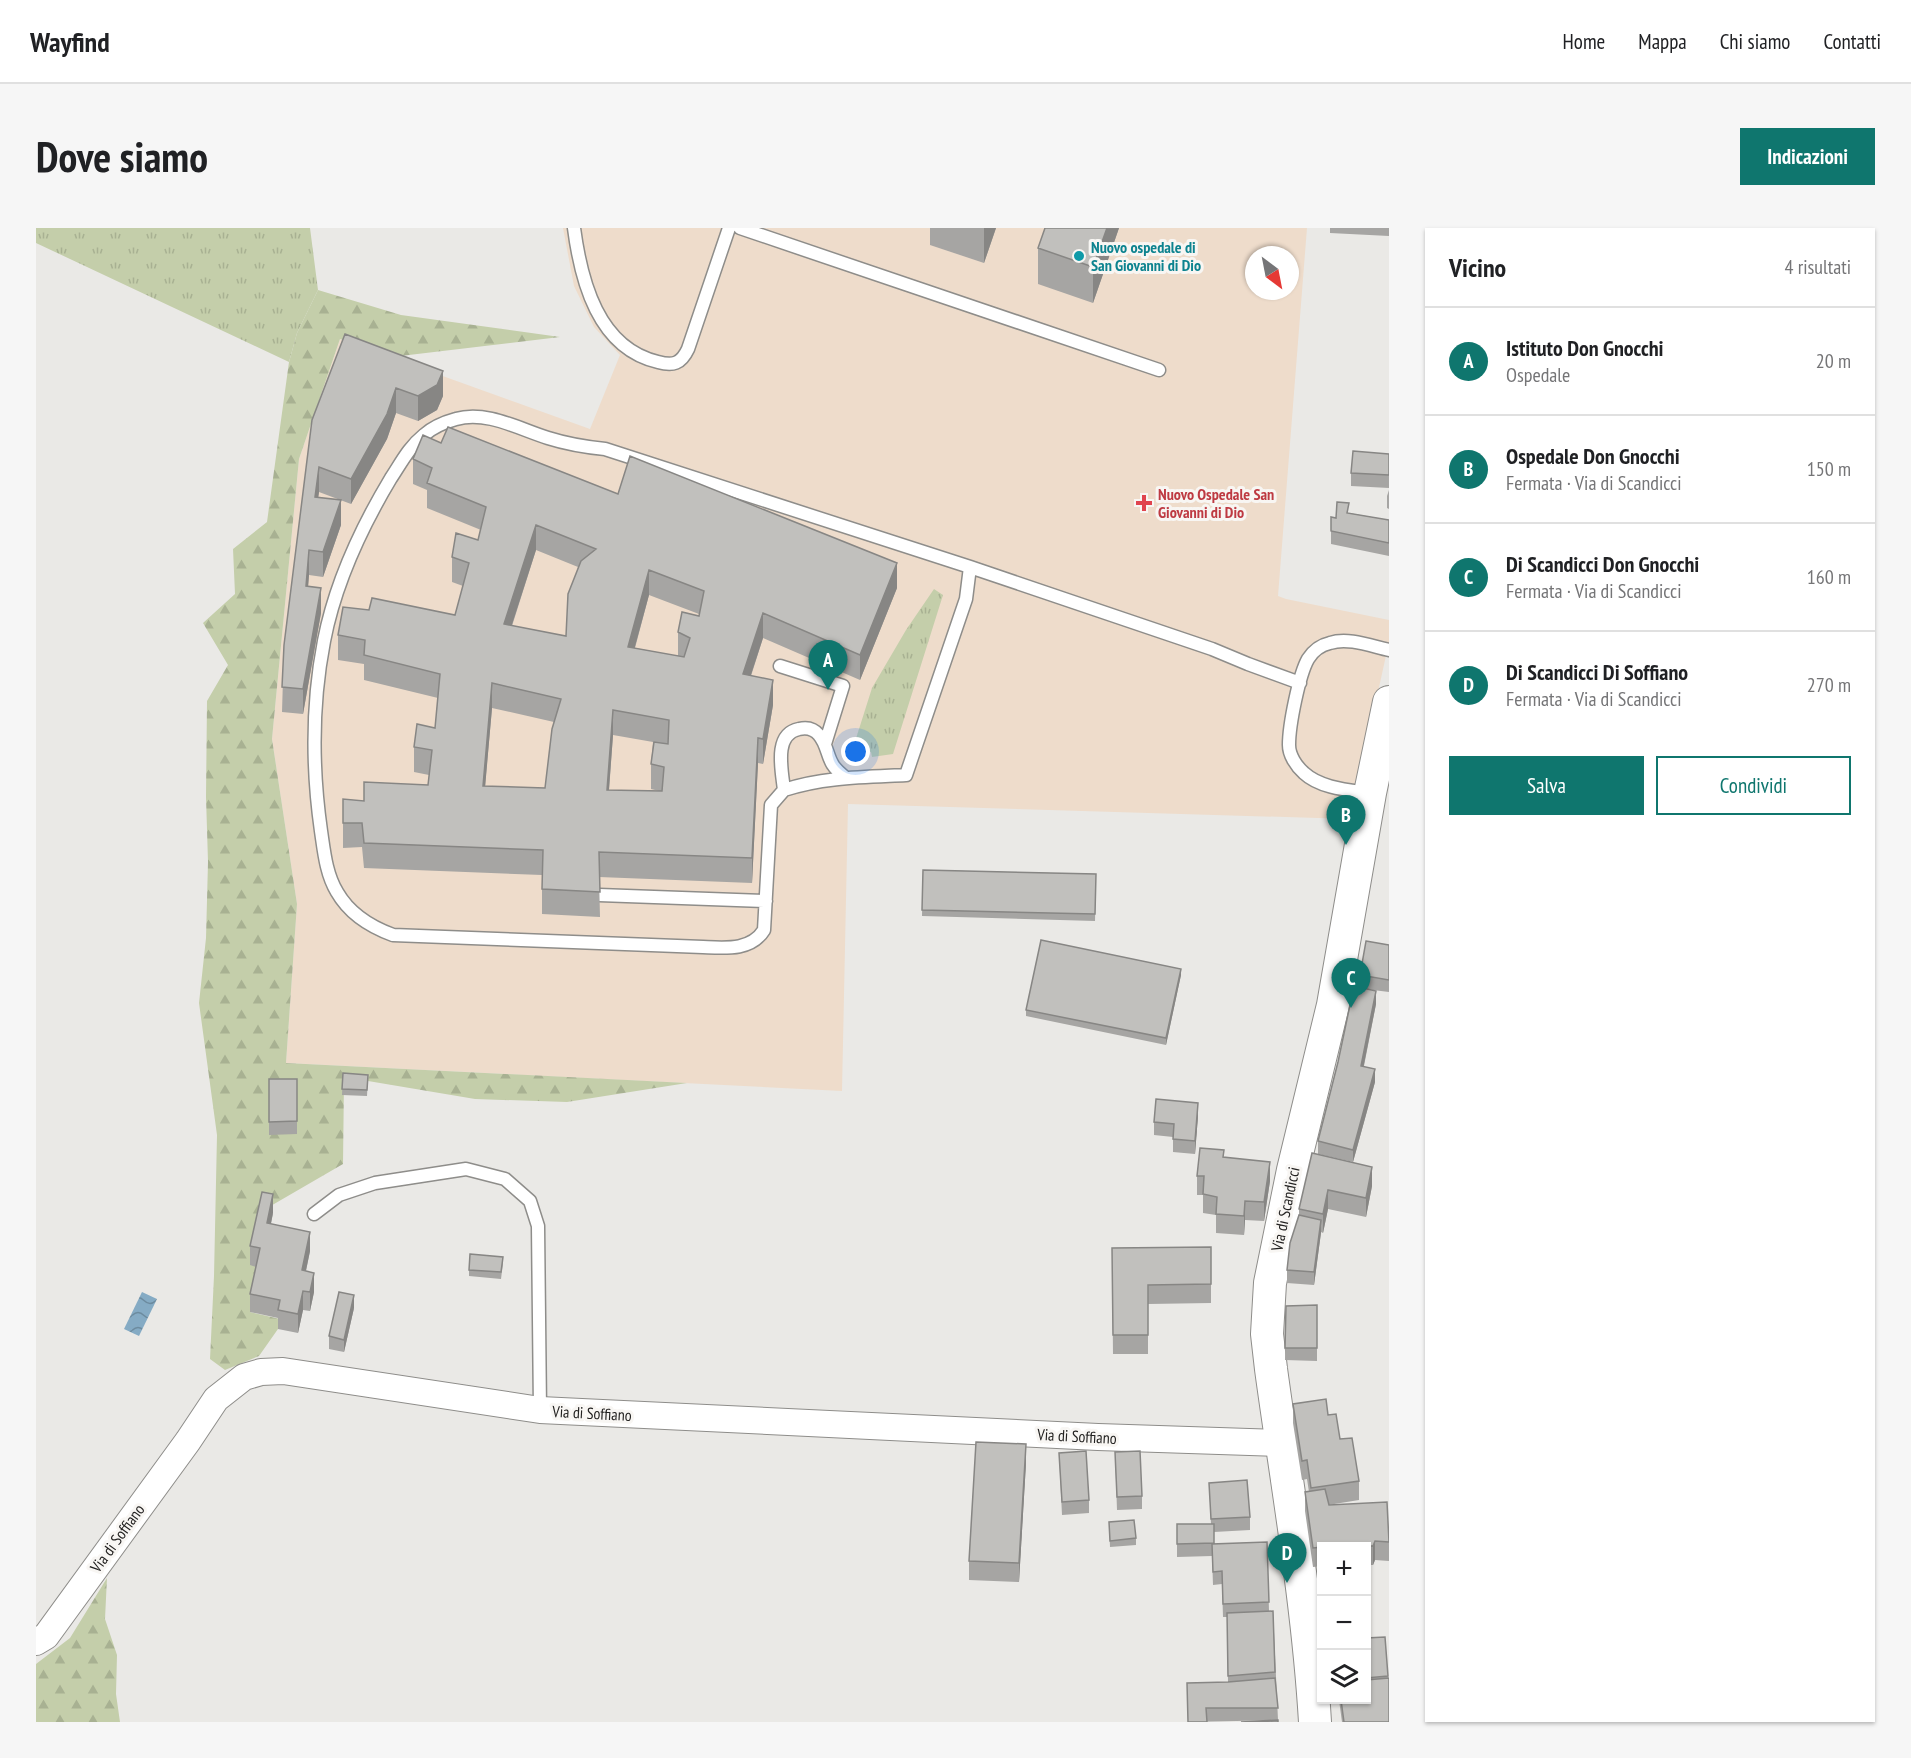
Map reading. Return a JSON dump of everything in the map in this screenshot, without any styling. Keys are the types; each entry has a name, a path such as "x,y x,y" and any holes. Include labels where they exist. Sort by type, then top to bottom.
{"street":[{"name":"Via di Scandicci","path":"1315,1722 1312,1670 1268,1344 1270,1283 1293,1170 1335,993 1370,793 1389,702"},
{"name":"Via di Soffiano","path":"36,1642 46,1636 216,1399 244,1377 261,1372 282,1371 540,1410 1074,1436 1282,1443"}],"lane":[{"path":"574,228 583,278 591,300 605,324 623,345 635,354 648,360 668,364 684,357 688,349 729,228"},
{"path":"740,228 1159,370"},
{"path":"970,567 966,599 906,775 846,778 806,784 784,790 771,805 764,930 759,938 734,948 393,935 371,925 351,910 337,892 329,875 322,838 315,770 317,692 324,640 336,598 356,545 373,508 407,452 424,435 439,425 465,416 486,418 582,447 605,449 970,567 1212,649 1300,684"},
{"path":"1370,793 1324,784 1302,772 1289,746 1300,684 1309,658 1315,651 1329,643 1349,641 1389,650"},
{"path":"780,666 843,686 825,744"},
{"path":"784,790 781,756 784,738 791,731 801,728 812,729 818,734 825,744 833,765 846,778"},
{"path":"599,895 766,901"},
{"path":"314,1214 339,1195 375,1183 466,1169 506,1179 530,1201 538,1226 540,1410"}],"shaded area":[{"path":"563,228 1307,228 1278,596 1389,620 1389,642 1350,819 848,804 842,1091 286,1063 297,904 272,739 299,459 340,339 590,429 620,355 594,327 574,286"}],"green space":[{"path":"36,228 310,228 318,290 297,333 289,362 36,243"},
{"path":"318,290 401,315 560,337 392,357 340,339 299,459 272,739 297,904 286,1063 687,1083 567,1102 475,1099 368,1081 344,1080 343,1164 262,1211 260,1267 250,1312 280,1319 278,1329 259,1356 225,1370 210,1359 217,1135 199,1003 206,938 207,701 228,665 203,623 235,594 233,549 267,522 289,362 297,333"},
{"path":"934,589 943,595 893,754 872,757 871,752 853,748 872,688 906,630"},
{"path":"107,1578 105,1619 117,1655 116,1694 120,1722 36,1722 36,1664 70,1638"}],"water":[{"path":"142,1292 157,1299 139,1336 124,1329"}],"building":[{"path":"1045,228 1107,228 1093,267 1038,248"},
{"path":"345,334 443,371 437,385 418,396 396,388 387,414 351,479 319,467 315,497 341,500 323,552 309,550 306,586 321,588 303,689 282,687 284,645 312,420"},
{"path":"448,427 618,494 630,456 897,563 860,655 763,613 743,674 773,680 763,739 758,738 752,858 599,852 600,892 542,889 543,850 364,843 362,823 343,823 343,799 364,801 364,782 428,785 432,750 414,747 417,724 435,728 440,674 364,655 365,640 338,635 343,607 369,610 372,598 455,615 469,563 452,557 456,533 478,540 486,507 427,483 432,468 413,459 423,435 441,443","holes":["536,525 596,549 581,561 568,594 566,636 504,624","649,570 704,591 699,616 682,612 678,632 690,638 684,657 628,647","492,683 561,699 552,729 545,788 483,786","613,710 669,720 668,744 654,742 651,764 664,767 662,791 607,790"]},
{"path":"1353,451 1389,454 1389,475 1351,473"},
{"path":"1337,502 1349,503 1347,513 1389,520 1389,543 1331,531 1331,517 1336,518"},
{"path":"923,870 1096,874 1095,914 922,910"},
{"path":"1041,940 1181,969 1166,1038 1026,1010"},
{"path":"1366,941 1389,945 1389,980 1360,975"},
{"path":"1354,986 1376,991 1361,1066 1375,1069 1353,1150 1318,1141"},
{"path":"343,1073 368,1075 367,1090 342,1089"},
{"path":"269,1079 297,1079 297,1121 269,1122"},
{"path":"1156,1099 1198,1103 1195,1141 1173,1139 1174,1124 1154,1122"},
{"path":"1200,1148 1224,1150 1223,1157 1270,1162 1264,1202 1245,1201 1244,1216 1216,1214 1217,1197 1203,1194 1204,1176 1197,1176"},
{"path":"1312,1153 1372,1167 1366,1198 1328,1190 1323,1214 1299,1209"},
{"path":"262,1192 273,1194 267,1223 310,1232 302,1270 314,1273 310,1292 303,1291 298,1314 278,1310 280,1300 250,1294 260,1248 250,1246"},
{"path":"1299,1215 1321,1220 1314,1272 1287,1270 1290,1243"},
{"path":"1211,1247 1211,1284 1148,1285 1148,1335 1113,1335 1112,1248"},
{"path":"470,1254 503,1257 501,1272 469,1270"},
{"path":"339,1292 354,1295 344,1340 329,1336"},
{"path":"1317,1305 1317,1348 1285,1348 1286,1306"},
{"path":"1326,1399 1328,1415 1336,1414 1340,1439 1352,1438 1359,1481 1311,1488 1307,1460 1302,1461 1293,1404"},
{"path":"976,1442 1026,1444 1019,1563 969,1561"},
{"path":"1086,1451 1089,1500 1062,1502 1059,1453"},
{"path":"1140,1451 1142,1496 1117,1497 1115,1452"},
{"path":"1247,1480 1250,1517 1211,1519 1209,1483"},
{"path":"1325,1489 1329,1505 1387,1502 1389,1542 1375,1541 1371,1546 1371,1542 1317,1542 1317,1548 1313,1548 1305,1492"},
{"path":"1134,1520 1136,1538 1110,1541 1109,1522"},
{"path":"1177,1524 1214,1524 1214,1543 1177,1544"},
{"path":"1267,1542 1269,1602 1223,1604 1222,1571 1213,1572 1212,1544"},
{"path":"1273,1611 1275,1672 1228,1676 1227,1613"},
{"path":"1385,1637 1388,1676 1371,1678 1371,1638"},
{"path":"1275,1678 1278,1708 1206,1708 1207,1722 1188,1722 1187,1683"},
{"path":"1389,1678 1389,1722 1344,1722 1342,1704 1371,1704 1371,1680"},
{"path":"1278,1720 1278,1722 1241,1722"}],"place":[{"name":"Nuovo ospedale di San Giovanni di Dio","path":"1079,256"},
{"name":"Nuovo Ospedale San Giovanni di Dio","path":"1144,503"},
{"name":"Istituto Don Gnocchi","path":"828,690"},
{"name":"Ospedale Don Gnocchi","path":"1346,845"},
{"name":"Di Scandicci Don Gnocchi","path":"1351,1008"},
{"name":"Di Scandicci Di Soffiano","path":"1287,1583"}]}
